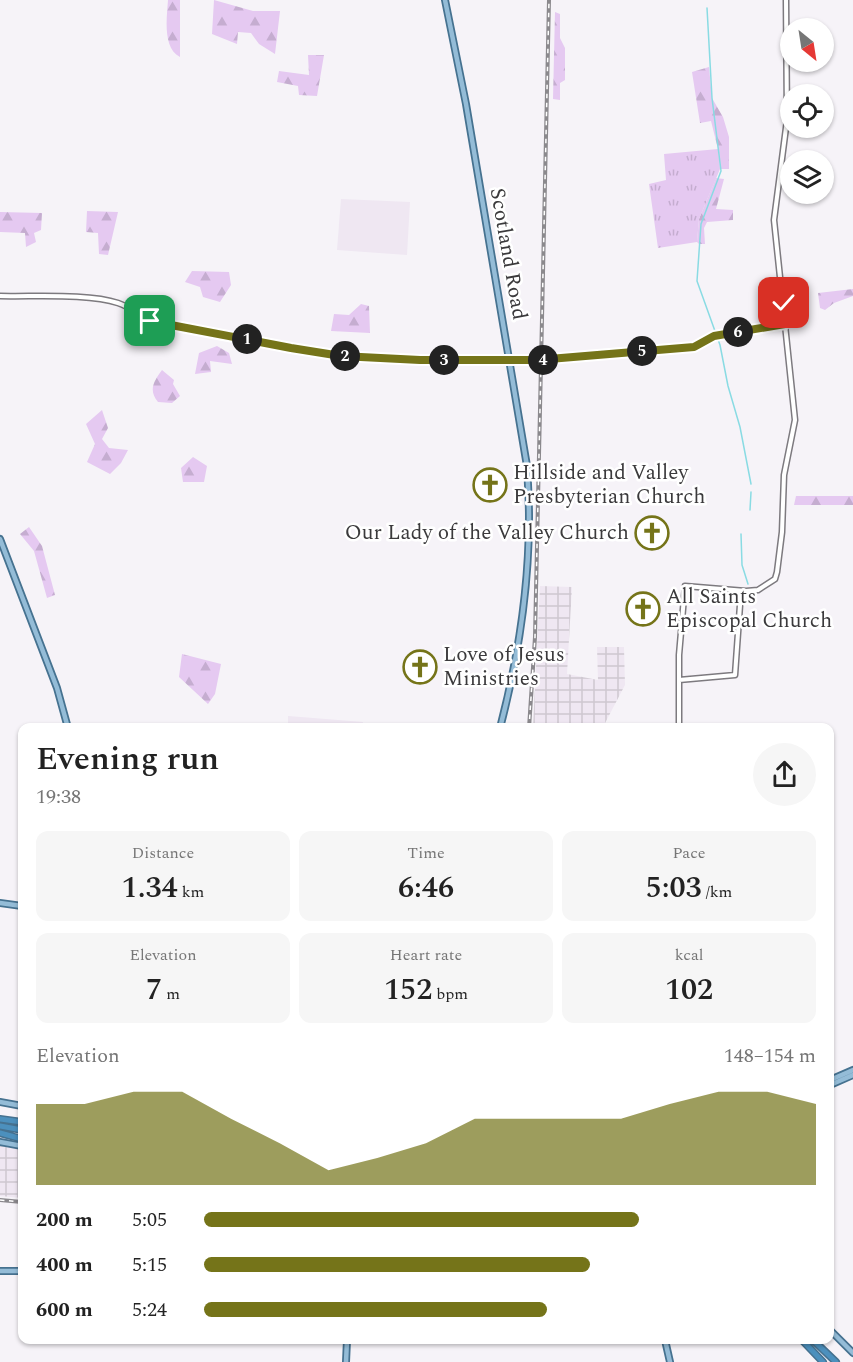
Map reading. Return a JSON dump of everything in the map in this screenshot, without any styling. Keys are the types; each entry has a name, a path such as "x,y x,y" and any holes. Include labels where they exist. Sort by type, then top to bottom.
{"highway":[{"path":"0,1119 18,1121"},
{"path":"0,1126 18,1129"},
{"path":"0,1133 18,1138"},
{"path":"805,1344 823,1362"},
{"path":"817,1344 836,1362"}],"main road":[{"name":"Scotland Road","path":"445,0 466,104 527,466 530,519 528,561 519,643 501,723"},
{"path":"0,538 57,688 67,723"},
{"path":"0,903 18,905"},
{"path":"834,1077 853,1070"},
{"path":"834,1083 853,1075"},
{"path":"0,1102 18,1105"},
{"path":"0,1142 18,1145"},
{"path":"0,1271 18,1271"},
{"path":"834,1334 853,1353"},
{"path":"346,1362 347,1344"},
{"path":"666,1344 670,1362"}],"street":[{"path":"679,723 679,655 685,586 741,591 758,590 775,579 777,572 784,475 795,420 774,220 787,120 786,0"},
{"path":"0,296 110,301 160,324 341,356 420,360 531,360 694,347 714,336 785,324"},
{"path":"679,680 735,675 741,591"}],"shaded area":[{"path":"341,199 410,202 407,255 337,250"},
{"path":"540,586 572,587 567,674 598,680 597,647 624,647 625,685 605,723 533,723"},
{"path":"288,716 363,722 363,723 288,723"},
{"path":"0,1134 18,1137 18,1198 0,1196"}],"green space":[{"path":"168,0 180,0 180,57 170,47 168,39"},
{"path":"214,0 253,11 280,11 275,54 259,44 251,33 238,32 237,44 212,34"},
{"path":"555,12 560,14 560,38 565,48 565,80 560,83 560,100 553,99"},
{"path":"308,55 324,55 317,96 299,95 298,86 277,82 279,71 309,75"},
{"path":"709,67 712,98 723,117 729,137 729,169 720,169 711,121 700,123 692,72"},
{"path":"718,149 720,169 699,219 697,242 658,248 649,184 666,180 664,154"},
{"path":"716,178 724,179 716,209 733,210 733,220 707,222 704,228 705,244 699,244 697,242 699,219"},
{"path":"87,211 118,212 108,255 99,254 98,233 86,232"},
{"path":"0,212 42,213 41,230 34,233 36,242 26,247 25,233 0,232"},
{"path":"192,271 229,272 231,285 220,302 203,297 200,287 185,282"},
{"path":"853,289 853,296 834,303 825,310 820,308 818,293"},
{"path":"361,304 369,306 370,333 331,331 334,314 349,315"},
{"path":"217,346 229,353 232,364 210,361 211,372 195,374 199,353"},
{"path":"162,370 174,380 173,384 180,396 172,403 158,402 153,393 155,382"},
{"path":"102,410 108,428 102,439 109,448 128,450 121,463 110,474 87,462 95,444 86,424"},
{"path":"193,457 207,466 204,482 183,482 181,468"},
{"path":"796,496 853,496 853,505 794,505"},
{"path":"29,527 42,546 55,595 47,598 34,551 20,534"},
{"path":"182,654 221,664 215,694 208,704 179,677"}],"waterway":[{"path":"707,8 712,98 721,171 701,224 697,281 720,345 751,484"},
{"path":"750,510 751,492"},
{"path":"741,534 742,565 748,584"}],"railway":[{"path":"529,723 535,637 549,0"},
{"path":"0,1200 18,1202"}],"place":[{"name":"Hillside and Valley Presbyterian Church","path":"490,485"},
{"name":"Our Lady of the Valley Church","path":"652,533"},
{"name":"All Saints Episcopal Church","path":"643,609"},
{"name":"Love of Jesus Ministries","path":"420,667"}],"route":[{"path":"150,321 341,356 509,361 694,347 714,336 785,324 784,303"}]}
